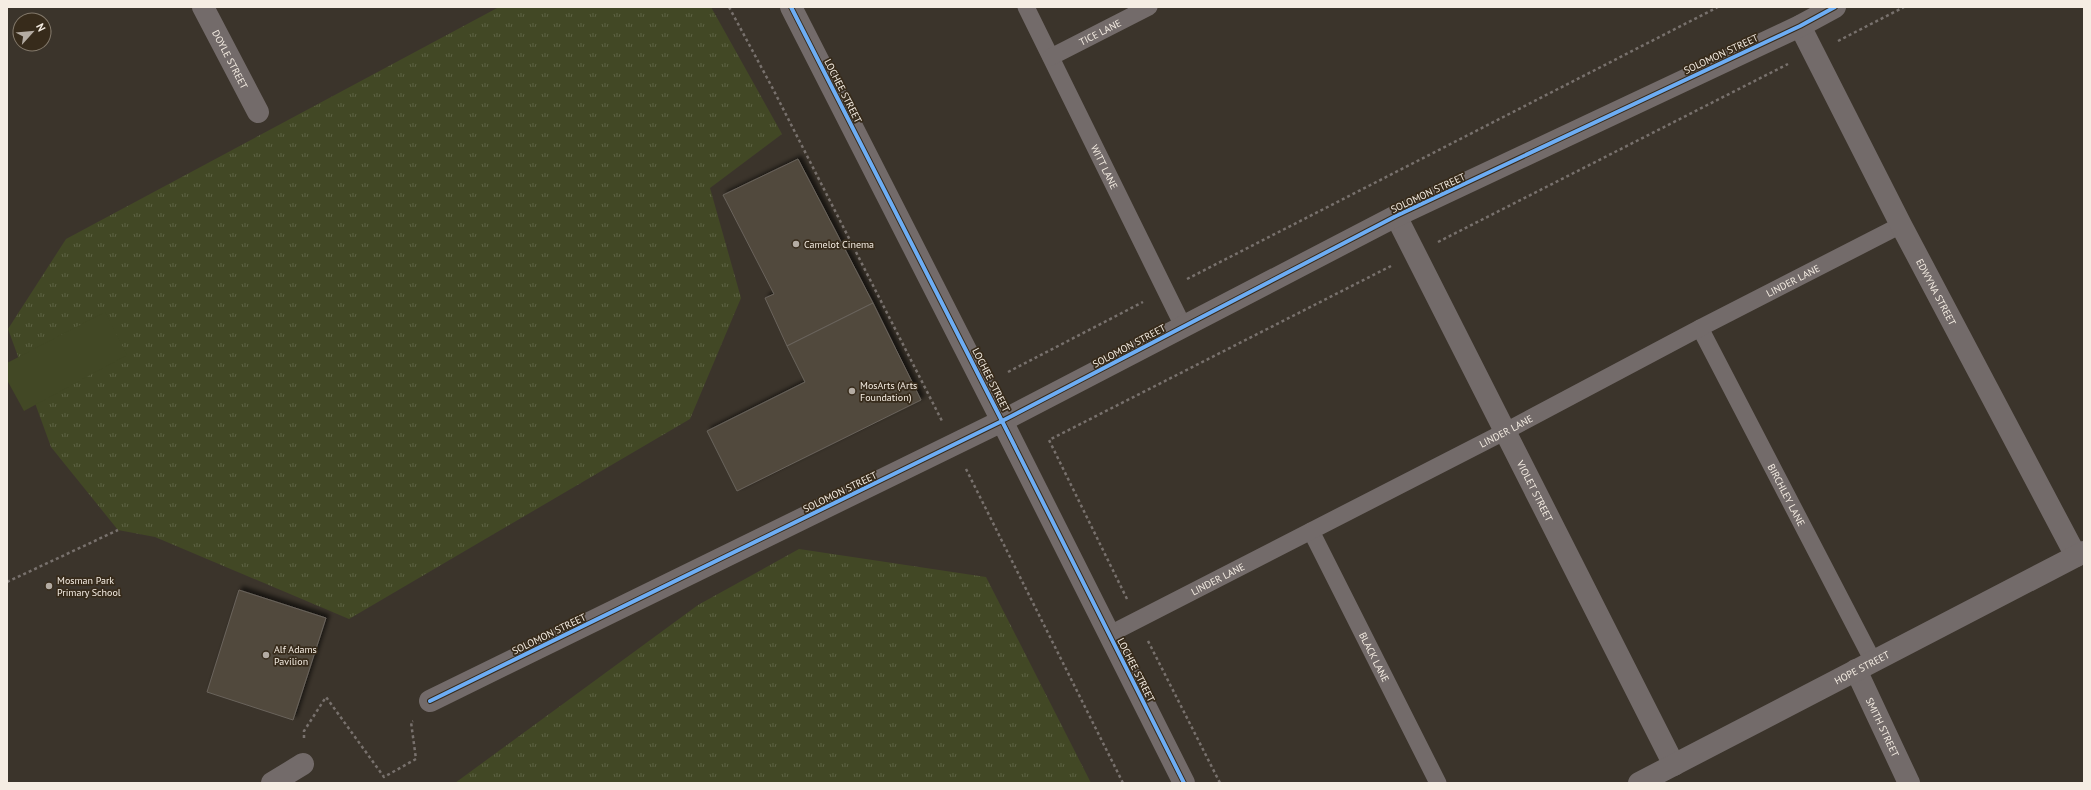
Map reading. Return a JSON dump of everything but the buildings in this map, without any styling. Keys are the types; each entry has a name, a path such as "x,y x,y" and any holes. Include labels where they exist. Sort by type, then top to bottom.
{"street":[{"name":"DOYLE STREET","path":"203,7 258,112"},
{"name":"LOCHEE STREET","path":"791,7 1110,634 1184,783"},
{"name":"SOLOMON STREET","path":"430,701 1002,421 1396,216 1800,26 1835,7"},
{"name":"EDWYNA STREET","path":"1800,26 1901,225 2080,554"},
{"name":"VIOLET STREET","path":"1396,216 1674,765"},
{"name":"HOPE STREET","path":"1639,783 2080,554"},
{"name":"SMITH STREET","path":"1864,666 1909,783"},
{"path":"272,783 303,764"}],"lane":[{"name":"WITT LANE","path":"1026,7 1183,326"},
{"name":"TICE LANE","path":"1051,57 1149,7"},
{"name":"LINDER LANE","path":"1110,634 1506,431 1700,328 1901,225"},
{"name":"BIRCHLEY LANE","path":"1700,328 1864,666"},
{"name":"BLACK LANE","path":"1311,531 1438,783"}],"path":[{"path":"729,7 773,89 954,445 1123,783"},
{"path":"1003,366 1006,373 1718,7"},
{"path":"1220,783 1049,440 1904,7"},
{"path":"7,582 118,530"},
{"path":"303,764 304,731 326,698 384,777 416,760 411,722 430,701"}],"green space":[{"path":"499,7 711,7 782,134 710,188 741,298 690,419 349,619 155,537 118,530 51,447 8,329 66,239"},
{"path":"105,312 127,355 24,411 7,380 7,363"},
{"path":"799,549 986,577 1091,783 455,783 698,605"}],"cycle path":[{"path":"791,7 1184,783"},
{"path":"430,701 1002,421 1396,216 1800,26 1835,7"}],"place":[{"name":"Camelot Cinema","path":"796,244"},
{"name":"MosArts (Arts Foundation)","path":"852,391"},
{"name":"Mosman Park Primary School","path":"49,586"},
{"name":"Alf Adams Pavilion","path":"266,655"}]}
